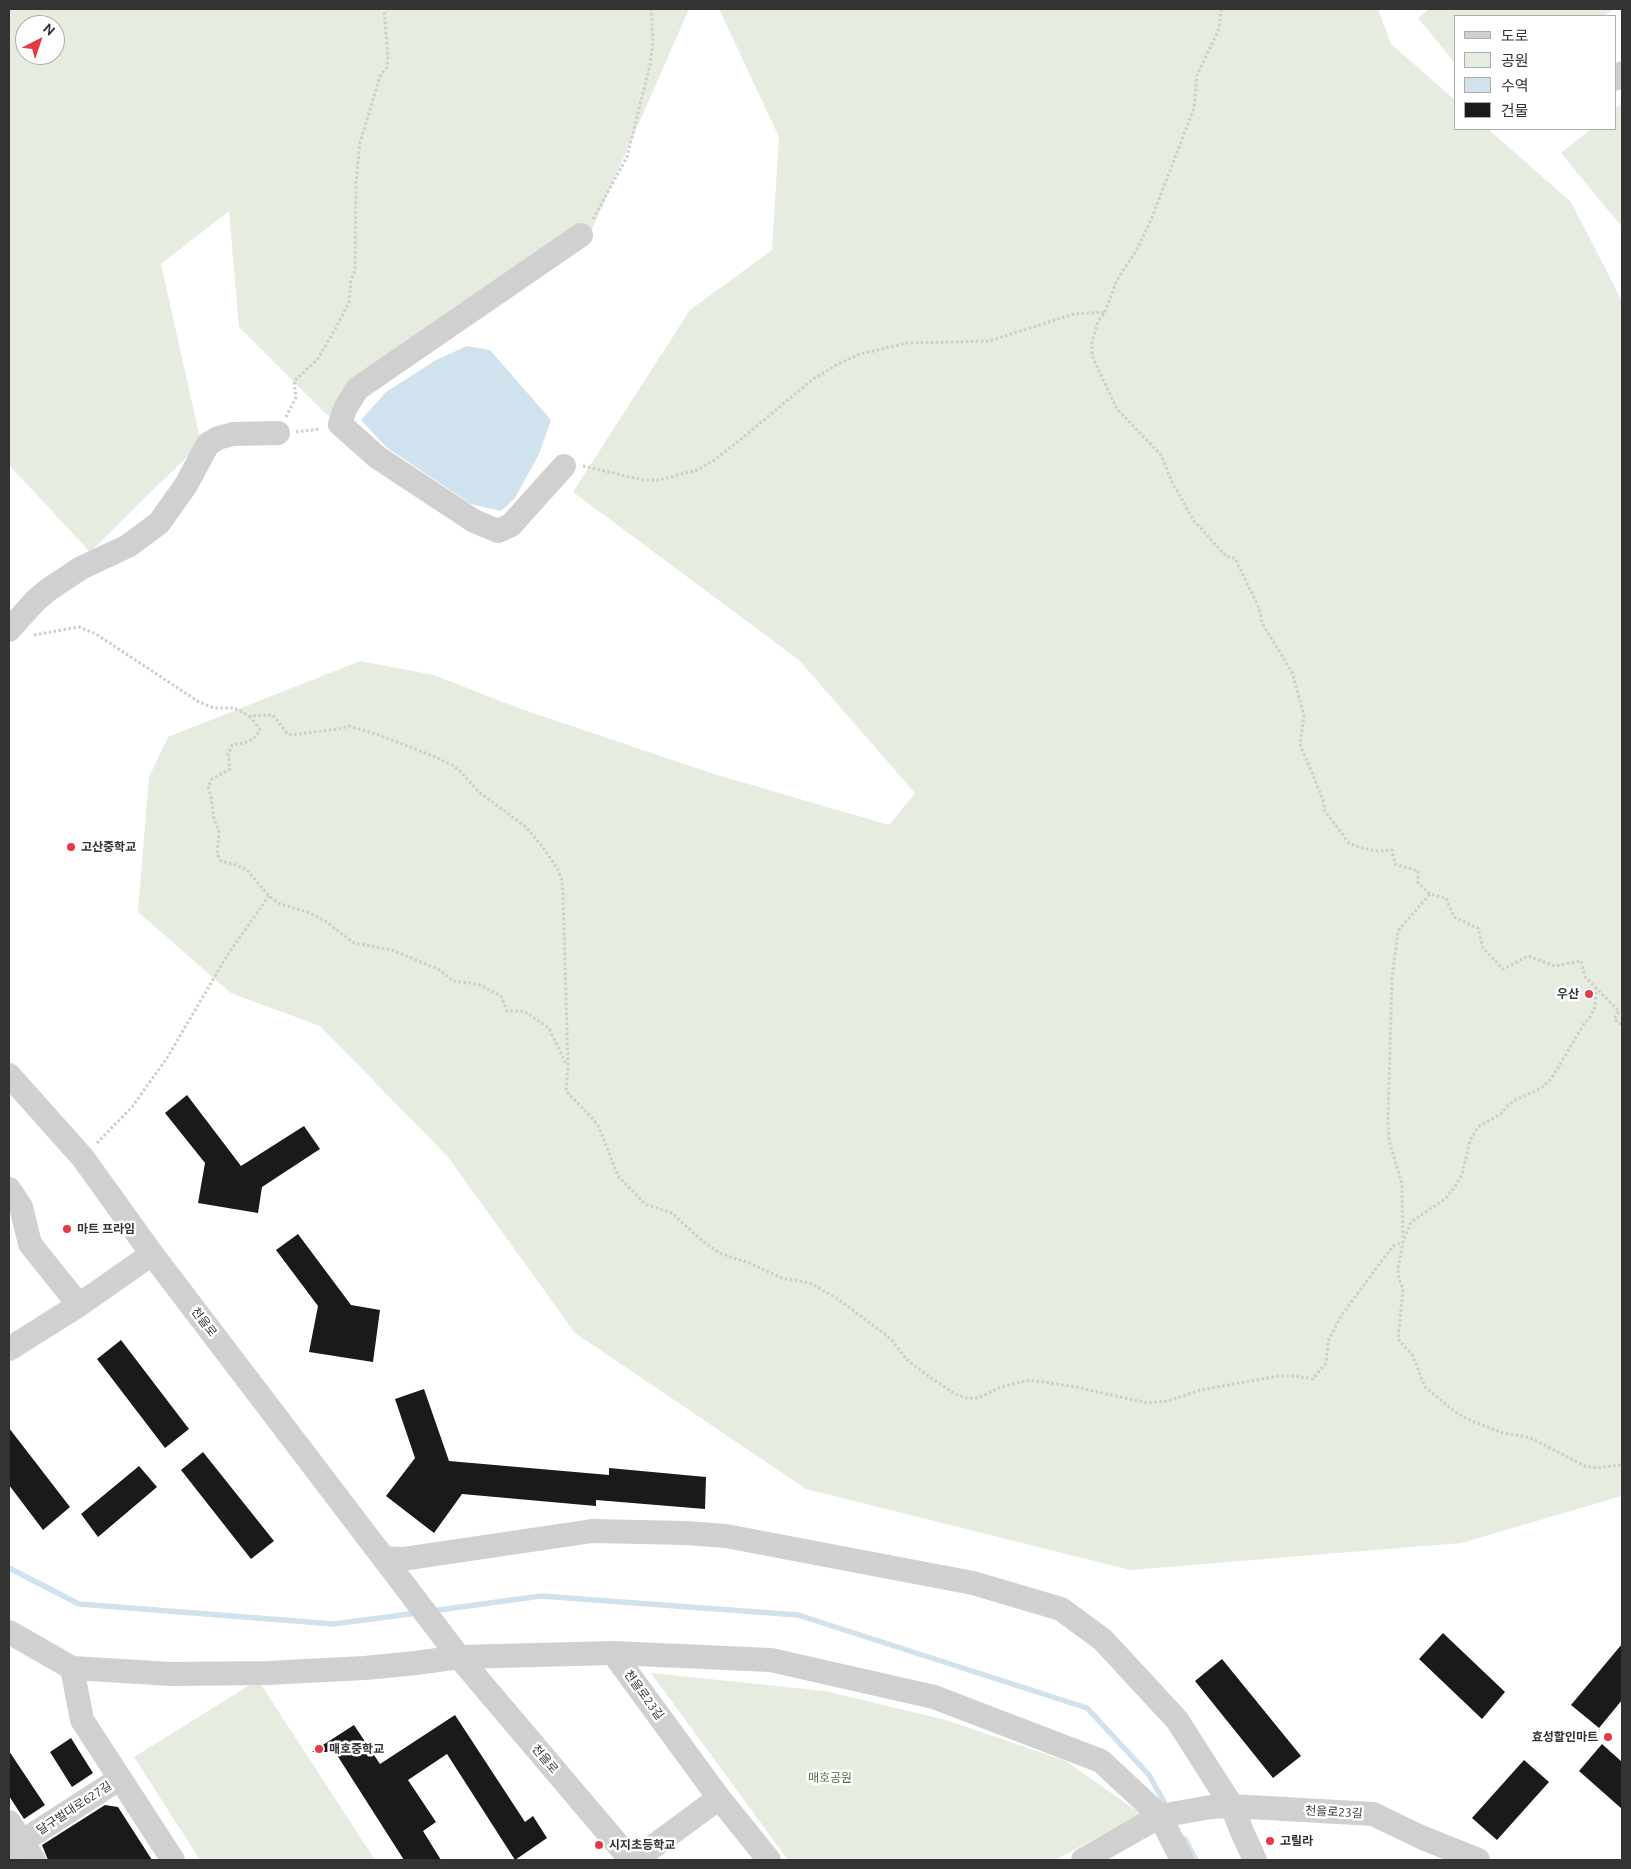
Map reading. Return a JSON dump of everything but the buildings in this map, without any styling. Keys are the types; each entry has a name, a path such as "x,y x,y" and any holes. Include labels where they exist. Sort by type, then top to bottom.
{"street":[{"path":"564,466 511,525 498,531 474,521 377,457 340,424 345,409 357,389 581,234"},
{"path":"19,633 36,600 48,590 81,568 128,546 159,523 186,485 208,444 218,438 233,434 278,433"},
{"name":"천을로","path":"9,1075 83,1158 152,1254 459,1657 633,1860"},
{"path":"9,1189 21,1207 30,1244 78,1305"},
{"path":"9,1349 78,1305 152,1254"},
{"path":"389,1565 403,1559 592,1531 686,1533 726,1536 973,1583 1061,1608 1103,1640 1177,1720 1221,1806 1243,1834 1256,1860"},
{"path":"9,1632 72,1668 172,1674 365,1668 459,1657 613,1653 771,1660 934,1697 1101,1761 1160,1816 1182,1860"},
{"name":"천을로23길","path":"613,1653 719,1798 770,1860"},
{"path":"72,1668 82,1720 119,1779"},
{"name":"달구벌대로627길","path":"9,1822 22,1850 119,1779 173,1860"},
{"path":"633,1860 719,1798"},
{"name":"천을로23길","path":"1160,1816 1221,1806 1373,1814 1423,1838 1478,1860"},
{"path":"1082,1860 1160,1816"}],"path":[{"path":"278,433 296,397 294,381 317,360 349,302 351,280 355,270 356,182 360,143 380,76 387,67 388,56 384,9"},
{"path":"581,234 589,227 627,156 650,64 653,40 651,9"},
{"path":"1221,9 1219,29 1197,75 1194,108 1151,220 1136,250 1117,280 1105,312 1098,322 1092,341 1092,356 1117,409 1161,455 1172,482 1194,521 1227,557 1235,558 1258,608 1266,631 1292,672 1304,716 1300,744 1324,802 1324,810 1350,842 1361,848 1378,851 1392,850 1394,864 1418,871 1418,884 1430,894 1446,898 1454,917 1478,928 1483,948 1503,969 1528,956 1555,966 1581,961 1585,977 1619,1011 1614,1019 1622,1025"},
{"path":"564,466 571,463 643,480 659,480 697,470 713,461 740,440 813,379 838,364 860,354 907,343 989,341 1074,314 1105,312"},
{"path":"278,433 322,429 340,424"},
{"path":"19,633 79,627 96,634 199,702 214,708 234,708 249,716 260,730 254,739 232,745 228,755 230,769 212,778 208,787 212,797 214,819 219,832 217,854 221,861 247,870 269,896 280,904 310,914 325,922 354,943 392,950 438,969 453,981 478,984 501,996 507,1011 524,1011 549,1028 568,1067"},
{"path":"249,716 273,715 286,732 291,735 349,726 380,735 433,756 452,765 461,772 480,794 526,827 552,862 562,881 568,1067 566,1091 599,1127 618,1176 646,1204 672,1213 700,1239 719,1253 749,1263 782,1278 810,1283 838,1299 890,1339 906,1359 956,1394 966,1398 978,1398 1001,1387 1030,1380 1076,1387 1147,1402 1167,1401 1200,1390 1280,1376 1313,1379 1326,1363 1328,1341 1341,1316 1394,1246 1402,1242 1411,1222 1446,1198 1456,1185 1462,1175 1470,1141 1478,1127 1502,1113 1507,1106 1525,1094 1540,1089 1551,1079 1590,1017 1595,1006 1596,986"},
{"path":"1430,894 1398,931 1392,978 1389,1140 1402,1184 1402,1242 1398,1269 1403,1289 1398,1339 1413,1356 1425,1387 1454,1411 1492,1430 1533,1439 1585,1466 1596,1468 1622,1465"},
{"path":"83,1158 132,1107 167,1058 228,954 269,896"}],"green space":[{"path":"9,9 689,9 591,232 535,257 329,417 239,327 229,211 161,264 201,443 90,552 9,465"},
{"path":"719,9 1378,9 1391,44 1454,99 1454,130 1489,130 1571,202 1622,301 1622,1496 1461,1543 1130,1570 806,1489 575,1333 448,1157 320,1026 231,993 138,912 149,777 168,737 360,661 434,675 521,709 714,774 889,825 915,793 799,660 573,492 690,310 772,250 779,137"},
{"path":"1429,9 1614,9 1605,15 1454,15 1454,62 1418,18"},
{"path":"1622,103 1622,227 1561,153 1590,130 1616,130 1616,108"},
{"name":"매호공원","path":"651,1673 825,1691 946,1720 1066,1761 1141,1814 1055,1860 788,1860"},
{"path":"258,1680 375,1860 200,1860 134,1757"}],"water":[{"path":"467,346 490,350 551,420 539,454 515,498 501,511 471,504 386,447 361,420 386,392 436,360"}],"waterway":[{"path":"9,1568 79,1604 334,1624 417,1613"},
{"path":"431,1611 541,1596 798,1615 1087,1708 1149,1775 1168,1809"},
{"path":"1185,1839 1196,1860"}],"place":[{"name":"고산중학교","path":"71,847"},
{"name":"우산","path":"1589,994"},
{"name":"마트 프라임","path":"67,1229"},
{"name":"효성할인마트","path":"1608,1737"},
{"name":"매호중학교","path":"319,1749"},
{"name":"고릴라","path":"1270,1841"},
{"name":"시지초등학교","path":"599,1845"}]}
